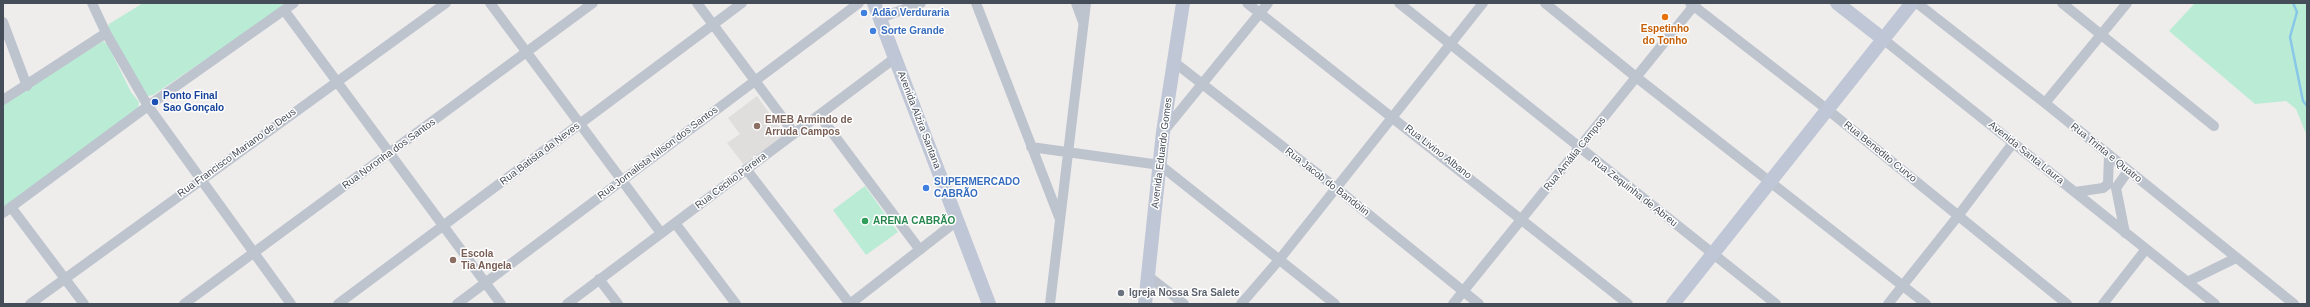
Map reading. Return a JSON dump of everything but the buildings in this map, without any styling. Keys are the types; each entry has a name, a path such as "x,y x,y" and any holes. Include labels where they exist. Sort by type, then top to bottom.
{"main road":[{"name":"Avenida Alzira Santana","path":"874,3 989,304"},
{"name":"Avenida Eduardo Gomes","path":"1145,304 1163,132 1183,3"},
{"name":"Avenida Santa Laura","path":"1837,3 1883,39"},
{"path":"1674,304 1912,3"}],"street":[{"path":"92,3 106,33 148,106 291,304"},
{"path":"84,304 65,278 7,210 148,106 294,3"},
{"name":"Rua Francisco Mariano de Deus","path":"30,304 446,3"},
{"path":"490,3 662,233"},
{"name":"Rua Noronha dos Santos","path":"184,304 593,3"},
{"path":"697,3 794,133"},
{"name":"Rua Batista da Neves","path":"338,304 742,3"},
{"name":"Rua Jornalista Nilson dos Santos","path":"457,304 859,3"},
{"path":"880,18 921,3"},
{"path":"976,3 1060,218"},
{"path":"1076,3 1083,22"},
{"path":"1050,304 1086,3"},
{"name":"Rua Livino Albano","path":"1247,3 1394,117 1628,304"},
{"path":"1163,132 1268,3"},
{"name":"Rua Zequinha de Abreu","path":"1400,3 1579,148 1776,304"},
{"path":"1241,304 1279,260 1394,117 1483,3"},
{"path":"1545,3 1636,77 1926,304"},
{"name":"Rua Trinta e Quatro","path":"1917,3 2046,103 2109,156 2294,304"},
{"path":"2062,3 2214,126"},
{"path":"2046,103 2127,3"},
{"name":"Rua Amália Campos","path":"1453,304 1693,4"},
{"name":"Rua Benedito Curvo","path":"1693,4 1828,110 2067,304"},
{"path":"284,10 501,304"},
{"path":"3,22 27,86"},
{"path":"3,100 27,86 106,33"},
{"name":"Avenida Santa Laura","path":"1883,39 2215,304"},
{"name":"Rua Cecilio Pereira","path":"567,304 895,58"},
{"name":"Rua Jacob do Bandolin","path":"1174,62 1336,188 1479,304"},
{"path":"819,115 920,250"},
{"path":"1888,304 1958,216 2013,143"},
{"path":"1031,147 1160,165 1335,304"},
{"path":"2109,156 2112,186 2125,233"},
{"path":"746,169 850,304 958,220"},
{"path":"2075,192 2112,186 2128,171"},
{"path":"675,223 736,304"},
{"path":"2103,304 2146,249"},
{"path":"2187,282 2236,258"},
{"path":"1148,276 1184,304"},
{"path":"599,279 618,304"}],"shaded area":[{"name":"EMEB Armindo de Arruda Campos","path":"757,96 785,135 744,165 727,143 740,134 728,118"}],"green space":[{"path":"143,3 289,3 153,95 148,96 144,95 108,28 109,24"},
{"path":"2195,3 2307,3 2307,136 2296,109 2286,101 2255,104 2169,31"},
{"path":"103,41 108,45 131,92 139,102 138,109 3,208 3,104"},
{"name":"ARENA CABRÃO","path":"865,186 898,232 866,255 833,210"}],"waterway":[{"path":"2293,3 2297,12 2290,37 2303,101 2307,106"}],"place":[{"name":"Adão Verduraria","path":"864,13"},
{"name":"Espetinho do Tonho","path":"1665,17"},
{"name":"Sorte Grande","path":"873,31"},
{"name":"Ponto Final Sao Gonçalo","path":"155,102"},
{"name":"EMEB Armindo de Arruda Campos","path":"757,126"},
{"name":"SUPERMERCADO CABRÃO","path":"926,188"},
{"name":"ARENA CABRÃO","path":"865,221"},
{"name":"Escola Tia Angela","path":"453,260"},
{"name":"Igreja Nossa Sra Salete","path":"1121,293"}]}
